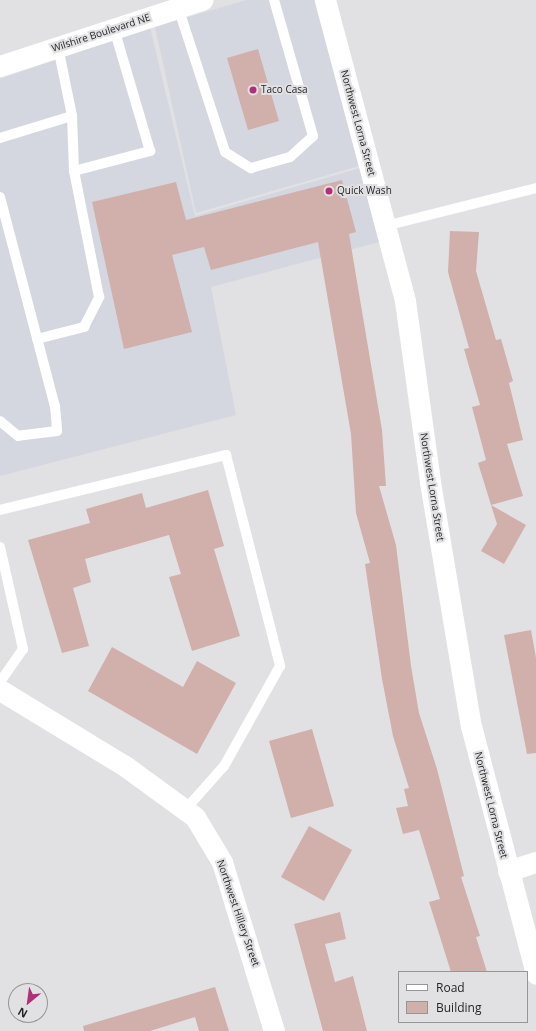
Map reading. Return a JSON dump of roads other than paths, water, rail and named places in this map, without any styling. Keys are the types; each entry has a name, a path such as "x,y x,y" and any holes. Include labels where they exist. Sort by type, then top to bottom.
{"street":[{"name":"Wilshire Boulevard NE","path":"0,66 202,0"},
{"name":"Northwest Lorna Street","path":"325,0 405,301 430,482 471,726 536,974"},
{"name":"Northwest Hillery Street","path":"0,690 125,766 195,817 222,862 274,1031"},
{"path":"508,871 536,862"}],"lane":[{"path":"178,8 225,152 251,168 290,157 313,136 274,0"},
{"path":"74,171 150,151 114,29"},
{"path":"37,339 84,327 99,297 74,171 72,116 58,47"},
{"path":"0,138 72,116"},
{"path":"385,226 536,188"},
{"path":"0,197 54,406 57,431 18,436 0,421"},
{"path":"0,510 226,455 280,666 224,766 185,810"},
{"path":"0,547 23,649 0,682"}],"place":[{"name":"Taco Casa","path":"253,90"},
{"name":"Quick Wash","path":"329,191"}]}
